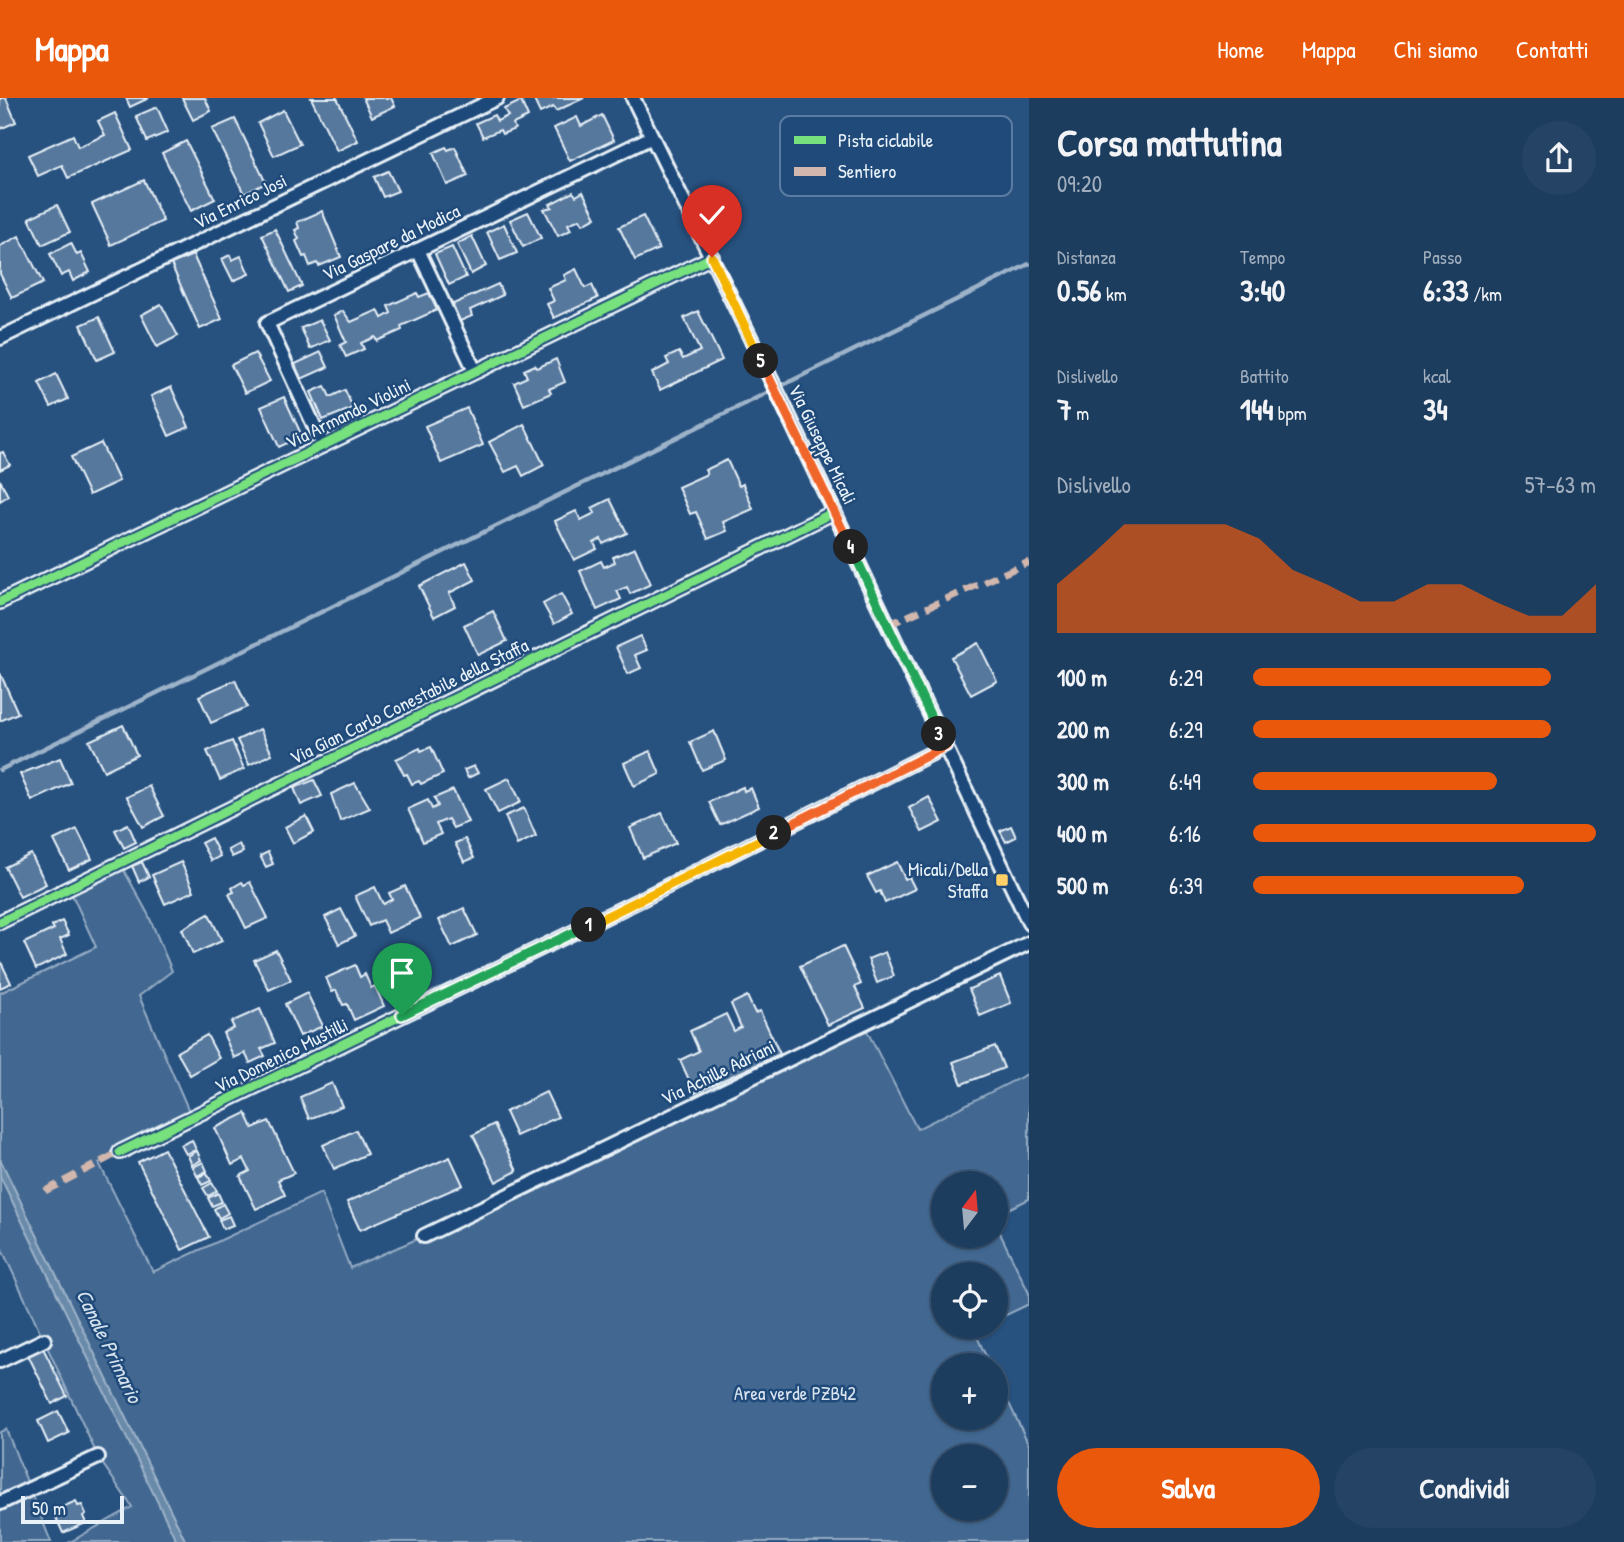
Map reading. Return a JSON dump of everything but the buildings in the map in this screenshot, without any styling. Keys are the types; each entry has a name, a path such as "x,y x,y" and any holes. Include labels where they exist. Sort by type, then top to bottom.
{"street":[{"name":"Via Enrico Josi","path":"0,338 497,98"},
{"name":"Via Giuseppe Micali","path":"633,98 782,402 1029,923"},
{"name":"Via Gaspare da Modica","path":"323,445 267,323 652,137"},
{"path":"418,250 475,372"},
{"name":"Via Armando Violini","path":"0,602 712,257"},
{"name":"Via Gian Carlo Conestabile della Staffa","path":"0,922 834,512"},
{"name":"Via Domenico Mustilli","path":"120,1152 644,898 946,746"},
{"name":"Via Achille Adriani","path":"424,1236 1029,943"},
{"path":"0,1361 44,1340"},
{"path":"0,1503 99,1457"}],"green space":[{"name":"Area verde PZB42","path":"120,863 148,914 172,971 139,996 189,1111 99,1163 153,1272 321,1193 350,1268 424,1236 863,1023 917,1129 1029,1073 1029,1199 1008,1209 1008,1171 931,1171 931,1248 1007,1248 1029,1293 1029,1304 1008,1314 1008,1262 931,1262 931,1339 978,1339 985,1353 931,1353 931,1430 1008,1430 1008,1401 1029,1445 1029,1542 70,1542 132,1507 98,1457 0,1245 0,993 96,947 69,888"},
{"path":"6,1429 51,1542 0,1542 0,1432"}],"shaded area":[{"path":"0,1159 186,1542 177,1542 0,1176"}],"waterway":[{"path":"0,770 1029,264"}],"marked path":[{"path":"888,625 1029,562"},
{"path":"45,1191 120,1152"}],"cycle path":[{"path":"0,602 712,257"},
{"path":"0,922 834,512"},
{"path":"120,1152 644,898 946,746"}],"place":[{"name":"Micali/Della Staffa","path":"1002,880"}],"route":[{"path":"402,1015 644,898 946,746 712,257"}],"water label":[{"name":"Canale Primario","path":"109,1346"}]}
